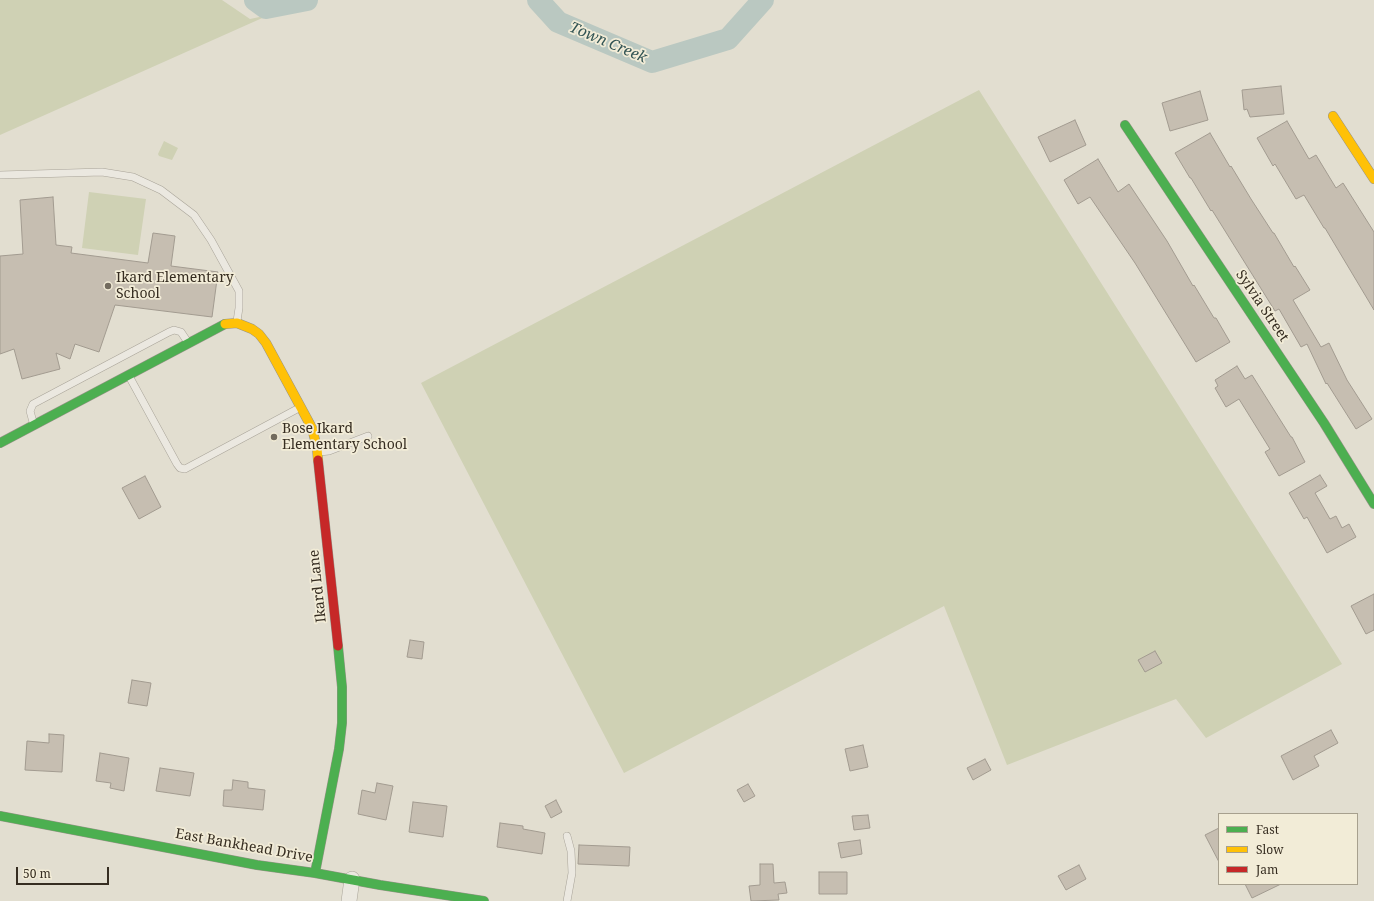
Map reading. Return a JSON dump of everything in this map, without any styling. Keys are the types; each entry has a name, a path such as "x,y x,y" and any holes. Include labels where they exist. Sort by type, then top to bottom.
{"street":[{"path":"1333,116 1374,179"},
{"name":"Sylvia Street","path":"1125,125 1324,423 1374,504"},
{"path":"0,443 224,324 237,323"},
{"name":"Ikard Lane","path":"237,323 259,334 266,343 312,428 318,453 342,687 342,723 339,749 315,872"},
{"name":"East Bankhead Drive","path":"0,816 257,865 315,872 380,885 484,901"},
{"path":"348,901 352,879"}],"lane":[{"path":"0,175 102,172 133,177 161,190 194,215 210,240 238,291 239,308 237,323"},
{"path":"34,425 30,417 30,411 33,404 169,332 174,330 181,332 189,343"},
{"path":"128,375 177,464 180,468 185,469 300,407"},
{"path":"318,453 329,451 368,436"},
{"path":"567,836 571,851 572,873 567,901"}],"green space":[{"path":"0,0 222,0 250,19 269,15 0,135"},
{"path":"979,90 1342,664 1206,738 1176,699 1007,765 944,606 624,773 421,383"},
{"path":"164,141 178,148 172,160 159,156 158,154"},
{"path":"89,192 146,199 138,255 82,248"}],"building":[{"path":"1281,86 1284,114 1250,117 1247,109 1244,110 1242,90"},
{"path":"1200,91 1208,120 1170,131 1162,103"},
{"path":"1075,120 1086,145 1050,162 1038,137"},
{"path":"1287,121 1309,159 1316,155 1336,188 1343,183 1374,232 1374,310 1304,195 1296,199 1275,164 1273,166 1257,138"},
{"path":"1210,133 1230,167 1231,166 1310,290 1293,300 1321,347 1329,343 1347,380 1372,419 1356,429 1327,383 1326,384 1307,344 1301,347 1279,309 1275,311 1175,153"},
{"path":"1098,159 1118,192 1129,184 1167,241 1193,286 1194,285 1214,318 1216,318 1230,342 1196,362 1135,263 1090,197 1078,204 1064,180"},
{"name":"Ikard Elementary School","path":"53,197 56,245 72,247 71,253 148,263 153,233 175,236 171,266 218,272 212,317 115,305 99,352 75,344 70,359 56,353 60,369 22,379 14,349 0,354 0,256 23,254 20,200"},
{"path":"1237,366 1245,379 1252,375 1292,437 1305,462 1279,476 1265,452 1270,449 1239,399 1226,407 1215,388 1218,386 1215,380"},
{"path":"1320,475 1327,486 1315,493 1330,519 1336,516 1342,528 1349,524 1356,537 1327,553 1307,517 1304,519 1289,493"},
{"path":"145,476 161,507 139,519 122,488"},
{"path":"1374,594 1374,630 1366,634 1351,606"},
{"path":"410,640 424,642 422,659 407,657"},
{"path":"1155,651 1162,663 1145,672 1138,660"},
{"path":"132,680 151,683 147,706 128,703"},
{"path":"1331,730 1338,743 1314,756 1319,766 1293,780 1281,756"},
{"path":"49,734 64,735 62,772 25,770 27,741 49,743"},
{"path":"863,745 868,767 850,771 845,749"},
{"path":"100,753 129,758 124,791 110,788 111,783 96,781"},
{"path":"985,759 991,770 973,780 967,768"},
{"path":"160,768 194,773 190,796 156,791"},
{"path":"233,780 248,782 248,788 265,790 263,810 223,806 224,790 232,790"},
{"path":"377,783 393,786 386,820 358,814 362,790 375,793"},
{"path":"748,784 755,796 744,802 737,790"},
{"path":"556,800 562,812 551,818 545,806"},
{"path":"413,802 447,806 443,837 409,832"},
{"path":"868,815 870,828 854,830 852,816"},
{"path":"500,823 523,826 523,829 545,833 542,854 497,847"},
{"path":"1218,828 1218,860 1205,835"},
{"path":"860,840 862,854 841,858 838,843"},
{"path":"579,845 630,847 629,866 578,864"},
{"path":"760,864 773,864 774,883 785,882 787,893 778,894 779,900 751,901 749,886 760,885"},
{"path":"1079,865 1086,879 1066,890 1058,876"},
{"path":"819,872 847,872 847,894 819,894"},
{"path":"1246,885 1279,885 1252,898"}],"waterway":[{"name":"Town Creek","path":"255,0 266,8 307,0"},
{"name":"Town Creek","path":"538,0 558,22 652,62 728,39 763,0"}],"traffic: fast":[{"path":"1125,125 1324,423 1374,504"},
{"path":"0,443 225,324"},
{"path":"315,873 339,749 342,723 342,687 338,646"},
{"path":"0,816 257,865 484,901"}],"traffic: slow":[{"path":"1333,116 1374,179"},
{"path":"225,324 237,323 252,329 259,334 266,343 312,428 317,448 318,460"}],"traffic: jam":[{"path":"318,460 338,646"}],"place":[{"name":"Ikard Elementary School","path":"108,286"},
{"name":"Bose Ikard Elementary School","path":"274,437"}]}
